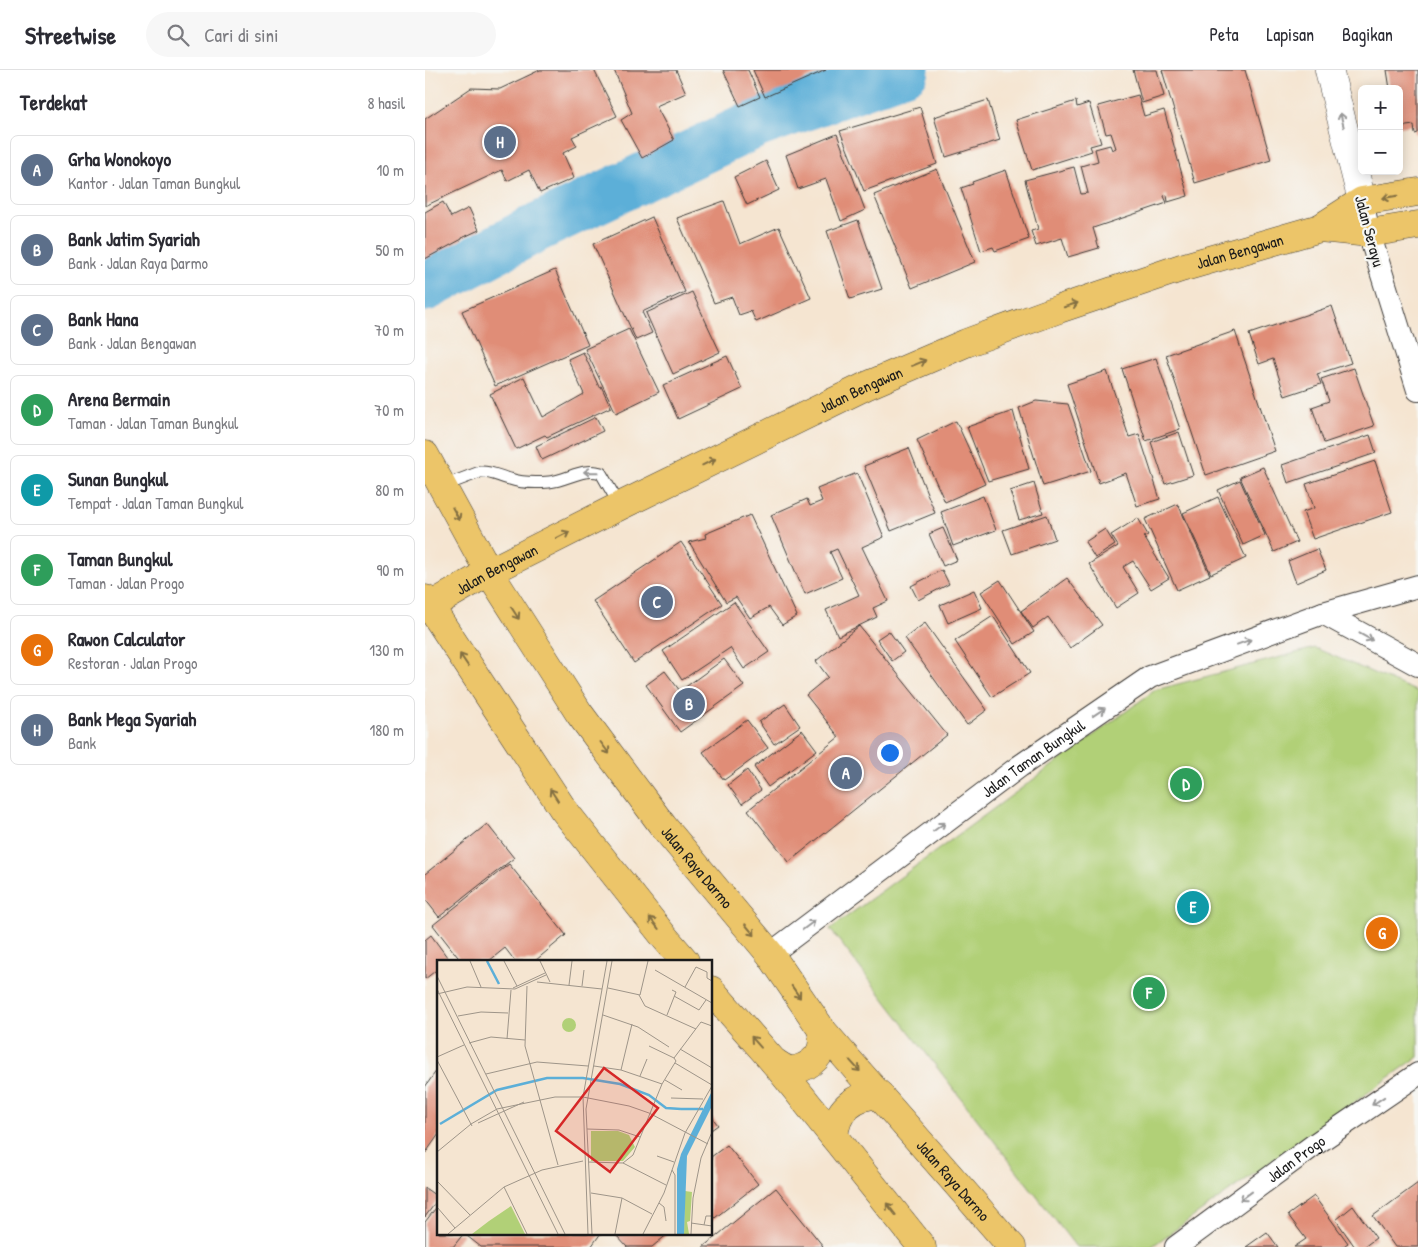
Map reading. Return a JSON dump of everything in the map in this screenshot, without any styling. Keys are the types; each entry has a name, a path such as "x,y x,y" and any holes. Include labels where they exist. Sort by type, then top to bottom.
{"main road":[{"name":"Jalan Bengawan","path":"426,605 620,506 866,386 966,343 1059,308 1171,272 1320,228 1362,201 1418,192"},
{"name":"Jalan Bengawan","path":"1320,228 1369,233 1418,225"},
{"name":"Jalan Raya Darmo","path":"425,455 489,572 579,713 663,826 770,954 822,1030 1012,1247"},
{"path":"426,605 563,809 684,960"},
{"path":"713,992 774,1062 922,1247"},
{"path":"774,1062 791,1070 811,1063 823,1045 822,1030"},
{"path":"834,1137 838,1118 844,1109 858,1098 871,1094 880,1094"}],"street":[{"name":"Jalan Serayu","path":"1329,70 1369,233 1418,390"},
{"name":"Jalan Taman Bungkul","path":"770,954 1020,766 1150,677 1323,613 1418,586"},
{"path":"1323,613 1418,665"},
{"name":"Jalan Progo","path":"1176,1247 1314,1145 1418,1074"}],"lane":[{"path":"441,486 481,472 512,480 548,482 559,481 593,470 601,473 620,506"}],"green space":[{"path":"1315,648 1418,692 1418,1057 1151,1247 1076,1247 830,929 1155,690"}],"building":[{"path":"540,70 594,70 617,116 572,137 577,146 563,153 574,178 540,193 529,170 507,181 502,170 425,206 425,119 471,88 500,89"},
{"path":"614,70 676,70 686,93 656,106 674,140 642,158 621,120 632,113"},
{"path":"723,70 748,70 760,97 740,106"},
{"path":"753,70 826,70 765,97"},
{"path":"1133,70 1157,70 1164,96 1142,103"},
{"path":"1162,70 1245,70 1271,160 1195,183"},
{"path":"1387,70 1418,70 1418,133 1415,134 1414,125 1403,126 1403,85 1389,85"},
{"path":"1138,95 1144,116 1164,110 1188,196 1168,202 1167,195 1164,196 1167,203 1093,228 1099,248 1068,257 1062,238 1036,246 1031,231 1038,229 1025,180 1074,167 1081,194 1088,193 1081,166 1098,161 1095,149 1110,145 1112,150 1116,148 1111,133 1106,134 1098,106"},
{"path":"988,100 1000,140 946,157 934,117"},
{"path":"1076,101 1077,107 1089,103 1101,143 1090,146 1092,151 1032,170 1016,120"},
{"path":"920,107 937,164 864,191 840,131"},
{"path":"837,134 865,210 841,221 826,179 798,189 786,155"},
{"path":"766,161 779,190 747,205 734,177"},
{"path":"937,169 975,262 912,288 874,195"},
{"path":"1006,170 1029,239 995,251 993,247 981,251 961,188"},
{"path":"724,201 740,244 779,227 811,298 756,322 751,311 739,315 732,297 714,303 677,218"},
{"path":"443,202 451,217 469,208 479,230 425,259 425,212"},
{"path":"652,217 685,292 642,312 652,333 636,340 593,244"},
{"path":"858,220 882,289 850,299 827,231"},
{"path":"555,270 588,345 495,386 462,311"},
{"path":"692,292 720,352 673,374 646,313"},
{"path":"1332,306 1351,363 1317,374 1321,384 1285,396 1273,359 1259,364 1249,334"},
{"path":"629,329 659,392 616,413 585,349"},
{"path":"1235,331 1275,451 1206,475 1166,355"},
{"path":"583,352 599,387 601,386 611,407 547,437 545,435 516,449 490,394 524,377 543,417 584,394 568,359"},
{"path":"727,356 742,389 678,419 663,385"},
{"path":"1156,358 1180,429 1146,441 1122,369"},
{"path":"1354,368 1374,426 1324,443 1312,407 1329,401 1321,379"},
{"path":"1107,371 1129,437 1139,434 1160,499 1137,506 1126,473 1099,483 1067,384"},
{"path":"1036,401 1068,404 1091,471 1043,486 1019,408"},
{"path":"1013,411 1029,469 988,481 967,427"},
{"path":"596,417 603,431 542,460 536,446"},
{"path":"956,421 985,484 945,502 917,440"},
{"path":"1179,432 1193,475 1165,484 1151,442"},
{"path":"1370,435 1376,453 1288,483 1282,465"},
{"path":"909,448 935,513 891,531 864,466"},
{"path":"1375,461 1392,512 1313,539 1303,512 1314,508 1306,484"},
{"path":"1263,467 1297,542 1274,552 1240,477"},
{"path":"857,473 884,537 862,547 888,601 873,608 877,617 838,636 826,610 859,595 837,549 830,552 842,578 805,594 771,515 807,499 810,506 822,501 817,489"},
{"path":"1240,480 1265,535 1243,545 1218,490"},
{"path":"1034,483 1043,513 1019,520 1010,491"},
{"path":"983,496 996,530 953,546 941,512"},
{"path":"1218,497 1246,558 1211,574 1183,513"},
{"path":"1178,504 1210,575 1177,590 1145,519"},
{"path":"750,515 797,616 782,625 769,607 750,618 736,597 726,602 689,542 706,538 705,534"},
{"path":"1047,515 1055,539 1012,554 1003,530"},
{"path":"1138,518 1148,535 1144,537 1169,578 1151,589 1133,561 1123,567 1139,593 1116,608 1089,564 1118,546 1111,535"},
{"path":"943,528 957,560 943,566 929,534"},
{"path":"1105,529 1115,545 1095,558 1085,542"},
{"path":"681,542 722,604 634,663 593,601"},
{"path":"1317,549 1326,570 1296,583 1288,561"},
{"path":"942,570 949,584 918,600 911,586"},
{"path":"1067,578 1102,625 1070,648 1048,617 1033,628 1021,611"},
{"path":"1000,580 1034,632 1015,644 981,592"},
{"path":"974,590 982,608 948,623 940,605"},
{"path":"734,602 769,652 744,669 730,648 682,680 663,651"},
{"path":"993,616 1030,673 992,697 955,641"},
{"path":"925,623 987,710 967,725 905,638"},
{"path":"859,626 947,735 789,862 748,810 839,737 806,695 828,677 816,661"},
{"path":"889,631 904,652 892,661 877,639"},
{"path":"724,659 744,686 680,732 646,685 665,671 680,691"},
{"path":"785,704 800,726 774,744 759,722"},
{"path":"747,720 768,748 724,780 703,752"},
{"path":"802,730 817,750 768,787 754,767"},
{"path":"747,770 761,790 742,804 728,785"},
{"path":"487,824 514,858 439,917 425,899 425,874"},
{"path":"509,864 566,935 536,960 514,960 505,948 490,960 460,960 433,925"},
{"path":"431,935 449,960 437,960 437,970 425,979 425,940"},
{"path":"437,1070 437,1137 425,1154 425,1087"},
{"path":"713,1119 718,1125 713,1129"},
{"path":"727,1145 758,1184 713,1219 713,1156"},
{"path":"1418,1183 1418,1247 1395,1247 1373,1216"},
{"path":"425,1188 437,1197 437,1201 425,1217"},
{"path":"776,1188 823,1246 703,1247"},
{"path":"1314,1196 1348,1243 1342,1247 1294,1247 1306,1239 1288,1215"},
{"path":"1353,1206 1376,1238 1364,1247 1355,1247 1336,1220"},
{"path":"437,1207 437,1234 463,1234 453,1247 425,1247 425,1222"},
{"path":"1267,1232 1278,1247 1246,1247"},
{"path":"468,1234 600,1234 591,1247 481,1247 467,1236"},
{"path":"668,1234 652,1247 627,1247 616,1235"}],"waterway":[{"path":"425,287 538,227 756,124 905,70"}],"place":[{"name":"Bank Mega Syariah","path":"500,142"},
{"name":"Bank Hana","path":"657,602"},
{"name":"Bank Jatim Syariah","path":"689,704"},
{"name":"Grha Wonokoyo","path":"846,773"},
{"name":"Arena Bermain","path":"1186,784"},
{"name":"Sunan Bungkul","path":"1193,907"},
{"name":"Rawon Calculator","path":"1382,933"},
{"name":"Taman Bungkul","path":"1149,993"}]}
